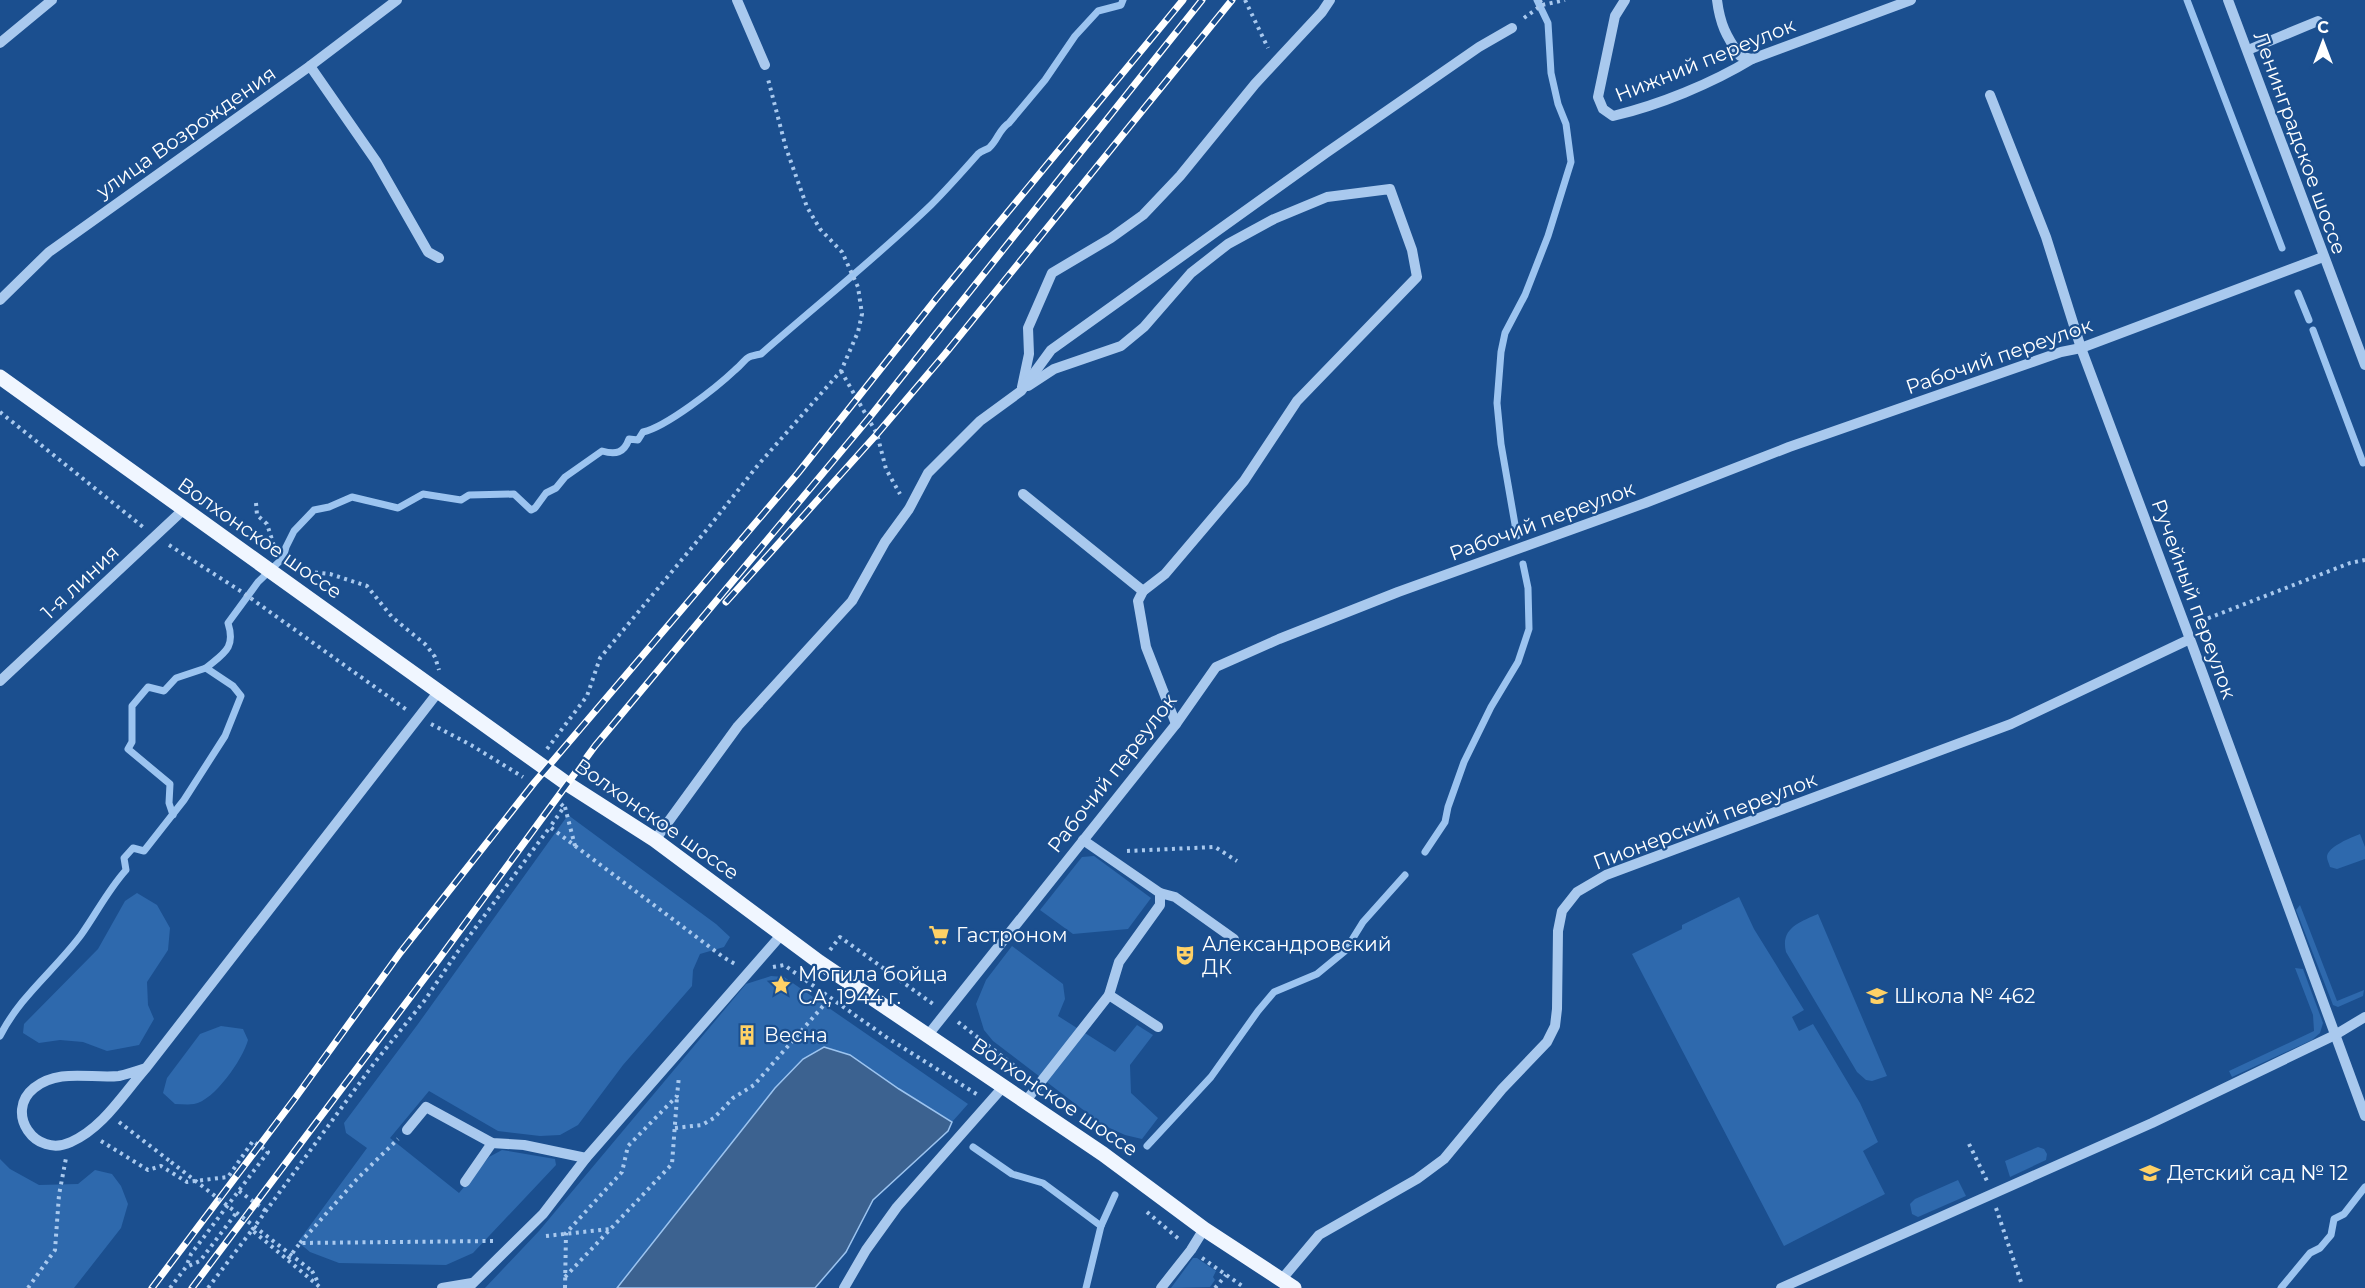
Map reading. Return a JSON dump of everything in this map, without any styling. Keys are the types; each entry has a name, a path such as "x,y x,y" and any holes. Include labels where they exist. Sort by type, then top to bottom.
{"main road":[{"name":"Волхонское шоссе","path":"0,377 260,564 285,574 439,691 566,783 655,840 819,962 1103,1154 1204,1229 1288,1284"}],"street":[{"path":"0,43 52,0"},
{"name":"улица Возрождения","path":"0,300 49,252 310,66 397,0"},
{"path":"737,0 765,65"},
{"path":"1021,391 1029,354 1028,328 1052,273 1111,238 1143,215 1180,176 1255,84 1322,12 1330,0"},
{"name":"Нижний переулок","path":"1625,0 1615,16 1598,97 1603,109 1613,116 1641,109 1733,70 1752,59 1911,0"},
{"path":"1717,0 1720,22 1730,41 1740,56 1752,59"},
{"name":"Ленинградское шоссе","path":"2228,0 2365,365"},
{"path":"2248,50 2318,21"},
{"path":"1021,391 1051,350 1326,153 1479,47 1512,28"},
{"path":"310,66 376,161 428,252 439,258"},
{"name":"Ручейный переулок","path":"1990,95 2046,237 2080,348 2186,627 2365,1116"},
{"path":"655,840 738,726 852,601 885,542 909,509 928,473 980,421 1054,369 1121,345 1144,327 1191,273 1228,244 1274,219 1327,197 1390,189 1412,250 1417,277 1298,401 1244,481 1164,574 1143,591 1138,602 1146,647 1176,724"},
{"name":"Рабочий переулок","path":"928,1035 1176,724 1216,667 1279,639 1398,592 1645,503 1790,447 2061,352 2080,348 2323,257"},
{"path":"1023,494 1143,591"},
{"name":"1-я линия","path":"0,681 183,510"},
{"name":"Пионерский переулок","path":"1288,1284 1319,1234 1417,1179 1444,1159 1502,1089 1547,1042 1555,1026 1557,1010 1558,931 1562,911 1577,892 1606,875 2011,724 2190,639"},
{"path":"146,1068 120,1076 75,1074 54,1078 34,1088 23,1102 23,1121 32,1137 46,1145 68,1144 88,1133 146,1068 439,691"},
{"path":"1083,840 1160,893 1175,897 1234,939"},
{"path":"1025,1102 1109,995 1119,962 1160,905 1160,893"},
{"path":"442,1288 470,1286 543,1214 586,1158 782,934"},
{"path":"1109,995 1158,1027"},
{"path":"1781,1288 2141,1128 2335,1035 2365,1017"},
{"path":"844,1288 866,1250 897,1207 1003,1087"},
{"path":"407,1130 426,1107 492,1143 524,1145 586,1158"},
{"path":"465,1182 492,1143"},
{"path":"1161,1288 1191,1250 1204,1229"}],"path":[{"path":"1245,0 1275,62"},
{"path":"1536,8 1541,2 1565,0"},
{"path":"537,761 587,696 600,658 758,465 841,371 858,332 862,314 858,288 852,270 842,252 820,229 807,207 774,108 765,65"},
{"path":"841,371 873,426 886,469 909,509"},
{"path":"0,412 156,537 261,604 418,717 471,745 527,780"},
{"path":"256,503 257,515 267,524 276,550 276,557"},
{"path":"2186,627 2350,563 2365,560"},
{"path":"285,574 330,574 367,586 392,616 426,645 435,657 439,667 437,677 439,691"},
{"path":"208,1288 375,1062 425,999 550,827 562,805 576,846"},
{"path":"550,827 723,957 750,971 784,965 886,1037 990,1103"},
{"path":"1119,851 1215,848 1237,861"},
{"path":"828,952 840,937 926,998"},
{"path":"675,1128 702,1125 714,1119 734,1098 754,1085 830,998"},
{"path":"952,1018 1021,1071"},
{"path":"565,1277 672,1164 679,1074"},
{"path":"565,1288 566,1233 622,1172 628,1146 677,1096"},
{"path":"124,1126 312,1271 322,1288"},
{"path":"288,1259 358,1178 407,1130"},
{"path":"88,1133 148,1170 161,1166 187,1182 228,1177 253,1141 268,1152 191,1254 186,1267 170,1288"},
{"path":"28,1288 56,1250 59,1194 68,1144"},
{"path":"239,1191 266,1211"},
{"path":"186,1267 200,1261 237,1212"},
{"path":"1997,1214 2021,1282"},
{"path":"300,1243 515,1241 533,1243 548,1234 610,1229"},
{"path":"252,1230 322,1288"},
{"path":"1215,1288 1226,1275"}],"shaded area":[{"path":"568,815 716,924 730,937 724,947 700,954 693,970 692,986 623,1065 578,1125 560,1135 540,1136 498,1131 429,1091 390,1138 459,1193 489,1157 502,1150 555,1159 556,1165 473,1253 446,1265 339,1263 310,1252 298,1242 367,1148 346,1133 344,1123"},
{"path":"2360,834 2365,847 2365,859 2337,869 2330,867 2328,853 2340,843"},
{"path":"1094,856 1151,898 1128,929 1073,934 1040,910 1082,857"},
{"path":"137,893 157,905 170,928 168,950 147,982 148,1005 154,1019 139,1045 107,1051 83,1042 60,1040 39,1043 23,1033 24,1024 98,949 125,901"},
{"path":"1739,897 1754,929 1804,1010 1792,1017 1799,1031 1813,1024 1860,1103 1878,1142 1863,1151 1885,1194 1784,1246 1632,954 1682,929 1682,925"},
{"path":"2300,905 2337,1001 2364,990 2363,996 2338,1007 2333,1005 2296,910"},
{"path":"1818,914 1887,1076 1872,1081 1866,1080 1857,1072 1786,952 1786,937 1793,927"},
{"path":"1012,946 1063,984 1065,999 1058,1016 1115,1052 1137,1025 1153,1035 1130,1065 1131,1093 1158,1118 1142,1139 1125,1135 1103,1125 993,1041 984,1030 976,1004 986,980"},
{"path":"2295,968 2303,969 2323,1023 2320,1033 2312,1040 2232,1077 2229,1071 2314,1031 2313,1015"},
{"path":"771,976 784,977 968,1104 952,1122 899,1089 775,1088 617,1288 485,1288 539,1231 746,984"},
{"path":"221,1026 243,1029 248,1040 240,1058 227,1078 202,1101 194,1104 175,1104 163,1093 167,1078 200,1034"},
{"path":"824,1047 850,1055 952,1122 948,1131 873,1200 846,1252 815,1288 617,1288 775,1088 803,1059"},
{"path":"2038,1147 2044,1149 2047,1154 2046,1160 2010,1177 2005,1161"},
{"path":"0,1159 10,1169 39,1185 78,1184 95,1170 112,1174 121,1186 128,1204 121,1228 74,1288 0,1288"},
{"path":"1958,1180 1966,1196 1918,1217 1912,1214 1910,1204 1915,1199"},
{"path":"1193,1258 1197,1258 1216,1271 1213,1277 1215,1280 1210,1287 1171,1288"}],"waterway":[{"path":"0,1036 17,1008 81,935 126,870 124,858 133,848 144,851 184,800 225,736 241,696 233,686 206,668 227,649 230,638 228,623 258,582 283,558 294,531 314,510 329,507 352,497 398,508 423,494 461,500 469,495 514,494 531,510 535,508 546,493 556,488 565,477 602,451 619,452 629,439 638,440 643,432 677,415 716,387 746,359 761,354 869,262 931,205 978,154 992,145 1003,128 1045,80 1075,36 1098,11 1121,5 1123,0"},
{"path":"1517,536 1501,444 1497,403 1501,352 1505,333 1525,295 1548,236 1571,162 1566,124 1558,104 1551,73 1548,23 1537,0"},
{"path":"2187,0 2282,248"},
{"path":"2298,293 2309,320"},
{"path":"2313,330 2363,463"},
{"path":"1425,852 1445,822 1464,762 1491,707 1518,662 1529,629 1528,588 1523,564"},
{"path":"173,815 169,803 170,784 128,749 132,742 132,706 148,687 164,691 176,678 206,668"},
{"path":"1147,1146 1211,1077 1274,992 1317,974 1345,951 1363,922 1405,875"},
{"path":"973,1147 1012,1174 1043,1183 1101,1226"},
{"path":"2281,1288 2310,1253 2320,1248 2331,1235 2334,1219 2344,1214 2365,1187"},
{"path":"1086,1288 1101,1226 1115,1195"}],"railway":[{"path":"152,1288 296,1097 400,953 534,783 798,473 936,299 1183,0"},
{"path":"192,1288 439,959 595,746 869,418 1202,0"},
{"path":"726,602 877,434 945,354 1232,0"}],"place":[{"name":"Гастроном","path":"939,935"},
{"name":"Александровский ДК","path":"1185,955"},
{"name":"Могила бойца СА, 1944 г.","path":"781,985"},
{"name":"Школа № 462","path":"1877,996"},
{"name":"Весна","path":"747,1035"},
{"name":"Детский сад № 12","path":"2150,1173"}]}
